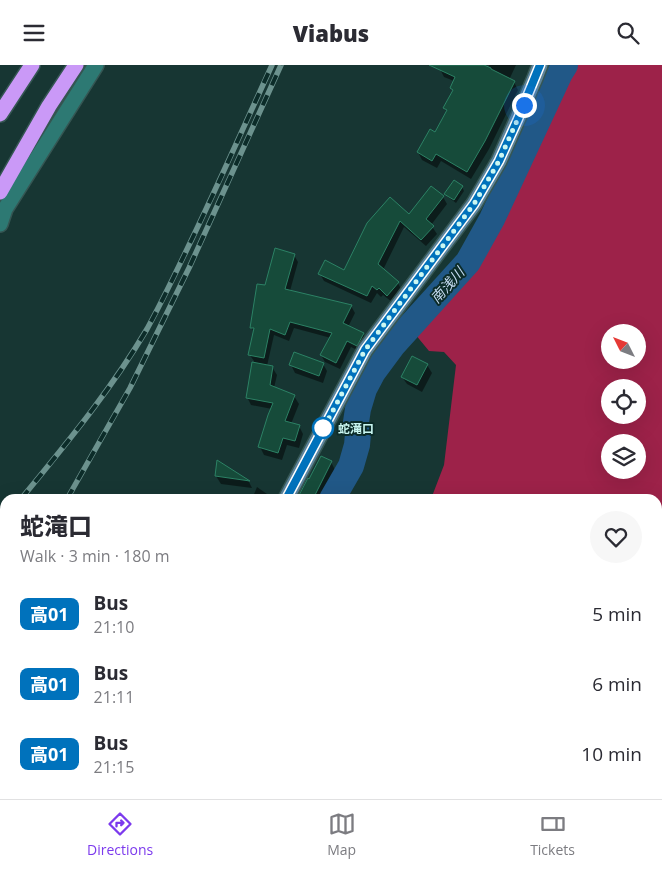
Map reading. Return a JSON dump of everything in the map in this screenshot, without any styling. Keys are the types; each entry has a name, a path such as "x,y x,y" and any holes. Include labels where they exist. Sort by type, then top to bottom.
{"highway":[{"path":"0,114 32,65"},
{"path":"0,192 44,114 76,65"}],"main road":[{"path":"289,494 365,350 474,204 499,161 540,65"}],"street":[{"path":"0,224 5,209 96,65"}],"shaded area":[{"path":"558,65 662,65 662,494 433,494 444,465 456,365 444,352 429,351 415,334 456,288"}],"building":[{"path":"429,65 484,65 515,81 467,172 436,154 432,161 417,152 430,129 435,132 447,110 443,108 453,90 450,88 455,77"},
{"path":"454,180 463,186 454,200 444,194"},
{"path":"431,186 444,196 426,219 434,226 421,240 400,221 378,264 399,282 387,296 379,288 377,290 372,286 367,296 318,274 325,260 344,270 367,223 390,197 409,214"},
{"path":"275,248 295,254 285,289 352,305 343,323 364,333 357,346 347,341 336,363 320,355 332,333 290,322 285,335 270,329 264,358 248,355 254,328 250,328 257,284 265,285"},
{"path":"294,352 324,363 319,376 289,365"},
{"path":"412,356 428,364 417,385 401,377"},
{"path":"252,362 273,366 270,385 295,395 285,421 300,425 295,441 283,438 278,453 258,447 273,403 246,398"},
{"path":"321,456 332,461 316,494 300,494"},
{"path":"217,460 250,481 215,476"}],"waterway":[{"name":"南浅川","path":"335,494 351,466 357,445 356,422 358,409 364,389 373,372 393,345 468,262 492,219 565,65"}],"railway":[{"path":"25,494 103,395 147,329 170,285 272,65"},
{"path":"70,494 130,388 189,268 281,65"}],"bus line":[{"name":"高01","path":"289,494 365,350 474,204 499,161 540,65"}],"place":[{"name":"蛇滝口","path":"323,428"}],"route":[{"path":"323,428 320,435 365,350 474,204 499,161 524,105"}]}
